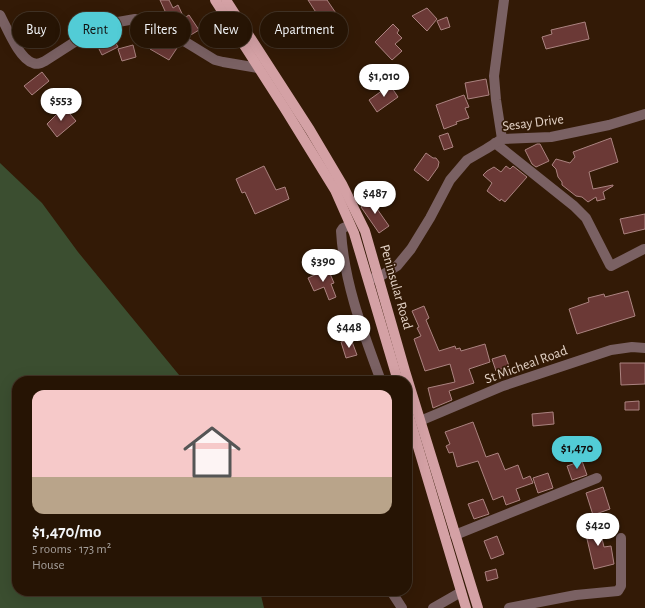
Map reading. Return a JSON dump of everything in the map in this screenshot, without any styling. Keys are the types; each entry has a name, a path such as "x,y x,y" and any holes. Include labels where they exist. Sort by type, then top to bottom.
{"main road":[{"name":"Peninsular Road","path":"215,0 335,190 374,278 406,376"},
{"name":"Peninsular Road","path":"226,0 310,130 342,184 365,231 374,278 397,376"},
{"name":"Peninsular Road","path":"412,395 478,608"},
{"path":"412,427 466,608"}],"street":[{"path":"504,0 494,76 499,141 586,218 610,265 644,250"},
{"path":"0,15 24,58 32,63 38,64 45,61 101,25 135,19 153,22 215,60 258,68"},
{"name":"Sesay Drive","path":"374,278 398,266 411,249 430,218 450,180 467,160 499,141 551,137 609,125 645,114"},
{"path":"350,225 342,228 341,230 346,273 364,336 379,376"},
{"name":"St Micheal Road","path":"420,422 503,386 611,350 632,347 645,348"},
{"path":"456,535 597,478"},
{"path":"510,608 576,595 618,591 621,586 621,538"},
{"path":"433,608 461,592"},
{"path":"394,596 402,608"}],"green space":[{"path":"0,163 42,203 78,252 180,376 12,376 12,596 261,596 264,608 0,608"}],"building":[{"path":"160,0 169,0 173,8 178,5 181,12 164,12 165,11"},
{"path":"308,0 327,0 335,12 316,12"},
{"path":"427,8 437,19 427,31 412,16"},
{"path":"447,17 450,27 441,30 437,21"},
{"path":"191,18 199,30 191,35"},
{"path":"585,22 589,39 546,49 542,37 552,34 551,30"},
{"path":"393,24 399,30 397,33 402,38 395,44 402,51 392,60 375,42"},
{"path":"130,46 130,48 134,48 136,57 122,61 118,49"},
{"path":"98,48 116,48 102,55"},
{"path":"151,48 177,48 169,60 150,49"},
{"path":"42,72 49,81 32,95 24,86"},
{"path":"486,79 489,95 468,99 465,83"},
{"path":"390,85 398,97 377,112 369,100"},
{"path":"464,95 469,107 465,108 469,118 456,122 457,124 444,129 436,105"},
{"path":"64,107 76,121 57,137 47,124"},
{"path":"448,133 453,147 444,150 439,136"},
{"path":"611,138 618,162 589,172 593,189 613,186 603,192 605,199 597,201 596,197 588,202 582,197 576,196 562,185 556,169 552,165 556,159 570,163 575,157 573,152"},
{"path":"540,144 549,161 536,167 532,164 525,150"},
{"path":"426,153 433,158 436,158 439,162 438,167 428,181 414,170"},
{"path":"264,166 276,190 285,187 289,199 255,214 245,192 242,193 236,179"},
{"path":"506,166 510,169 513,166 527,177 505,202 501,199 500,201 487,191 492,183 483,175 494,167 501,172"},
{"path":"375,197 380,203 375,206 389,226 379,233 361,207"},
{"path":"645,214 645,229 624,234 620,219"},
{"path":"328,269 334,283 331,284 336,297 329,300 324,287 314,291 308,278"},
{"path":"628,291 635,316 577,334 569,309 589,302 588,298 604,294 605,297"},
{"path":"424,306 429,318 426,320 439,351 455,346 456,349 460,348 461,351 485,344 490,362 469,369 474,383 449,391 452,400 433,408 428,388 455,382 450,364 425,371 414,339 421,336 412,311"},
{"path":"351,339 357,355 346,358 341,342"},
{"path":"505,355 509,366 496,371 492,359"},
{"path":"620,363 645,363 645,384 621,385"},
{"path":"639,401 639,410 625,410 625,402"},
{"path":"553,412 554,424 533,426 532,414"},
{"path":"473,422 486,457 498,453 505,470 518,465 523,479 530,476 533,483 516,489 520,500 506,505 503,496 493,500 478,461 457,467 453,452 449,453 446,446 450,444 445,432"},
{"path":"582,461 587,475 572,480 567,466"},
{"path":"548,473 553,488 538,493 533,478"},
{"path":"603,487 610,509 593,515 586,493"},
{"path":"483,499 489,514 474,519 468,504"},
{"path":"598,522 604,547 611,546 614,564 594,569 584,526"},
{"path":"497,536 504,554 491,559 484,541"},
{"path":"496,569 498,578 487,581 485,572"}]}
